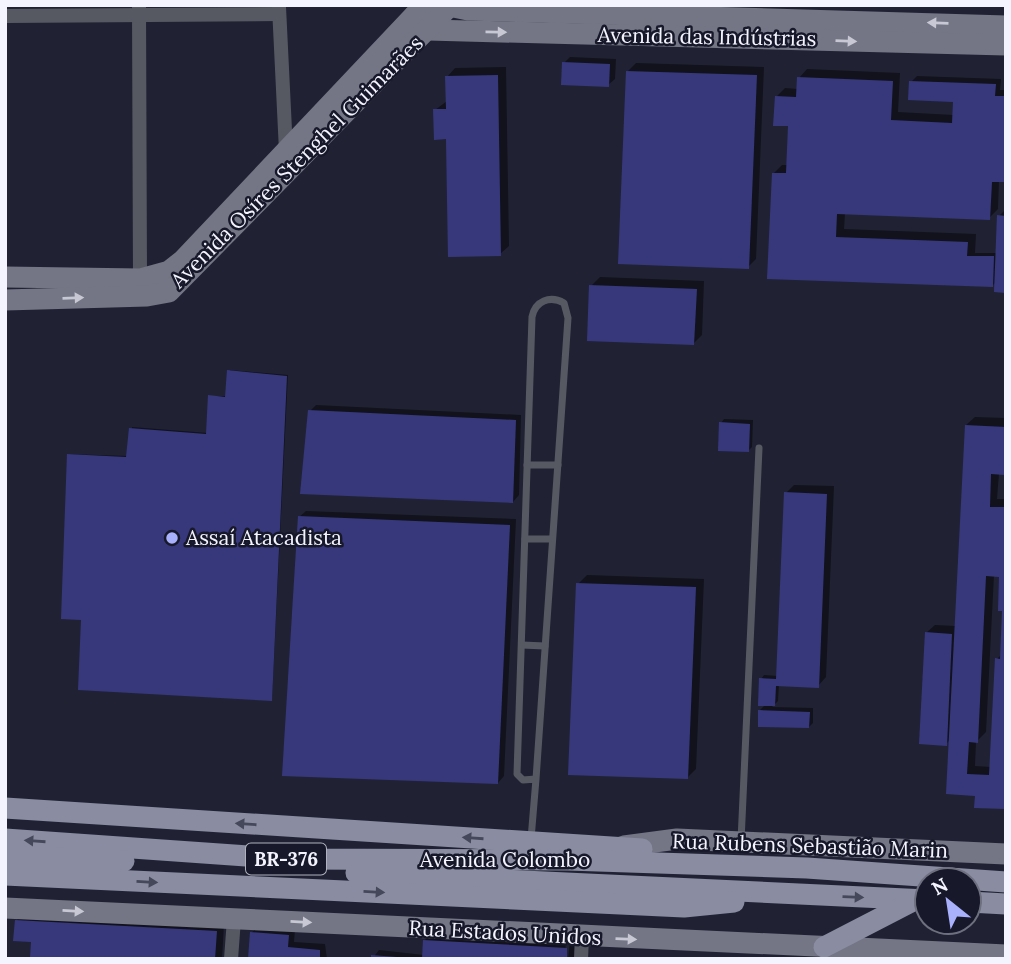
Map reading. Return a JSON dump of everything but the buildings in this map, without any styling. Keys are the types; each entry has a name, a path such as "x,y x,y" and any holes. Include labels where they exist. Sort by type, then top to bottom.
{"main road":[{"name":"Avenida Osíres Stenghel Guimarães","path":"5,277 140,279 169,271 183,260 420,14 448,6"},
{"name":"Avenida das Indústrias","path":"448,6 783,21 1006,45"},
{"name":"Avenida Osíres Stenghel Guimarães","path":"5,300 147,296 169,292 420,14"},
{"name":"Avenida das Indústrias","path":"420,14 1006,26"},
{"path":"5,808 615,847 807,868"},
{"name":"Avenida Colombo","path":"5,839 290,859 568,860 807,868 1006,882"},
{"name":"Rua Rubens Sebastião Marin","path":"615,847 677,839 1006,855"},
{"name":"Avenida Colombo","path":"5,856 913,900"},
{"path":"5,875 684,907 804,895"},
{"path":"983,903 1006,904"},
{"path":"824,947 913,904"},
{"name":"Rua Estados Unidos","path":"5,908 824,947 941,956 1006,955"}],"street":[{"path":"139,10 140,279"},
{"path":"5,16 139,10 279,10 286,151"},
{"path":"231,959 233,919"},
{"path":"581,959 582,937"}],"lane":[{"path":"530,842 536,779 568,318 564,303 557,299 545,299 533,309 532,317 517,774 523,780 536,779"},
{"path":"741,842 759,448"},
{"path":"527,464 558,465"},
{"path":"525,539 552,539"},
{"path":"522,645 545,646"}],"place":[{"name":"Assaí Atacadista","path":"172,538"}]}
